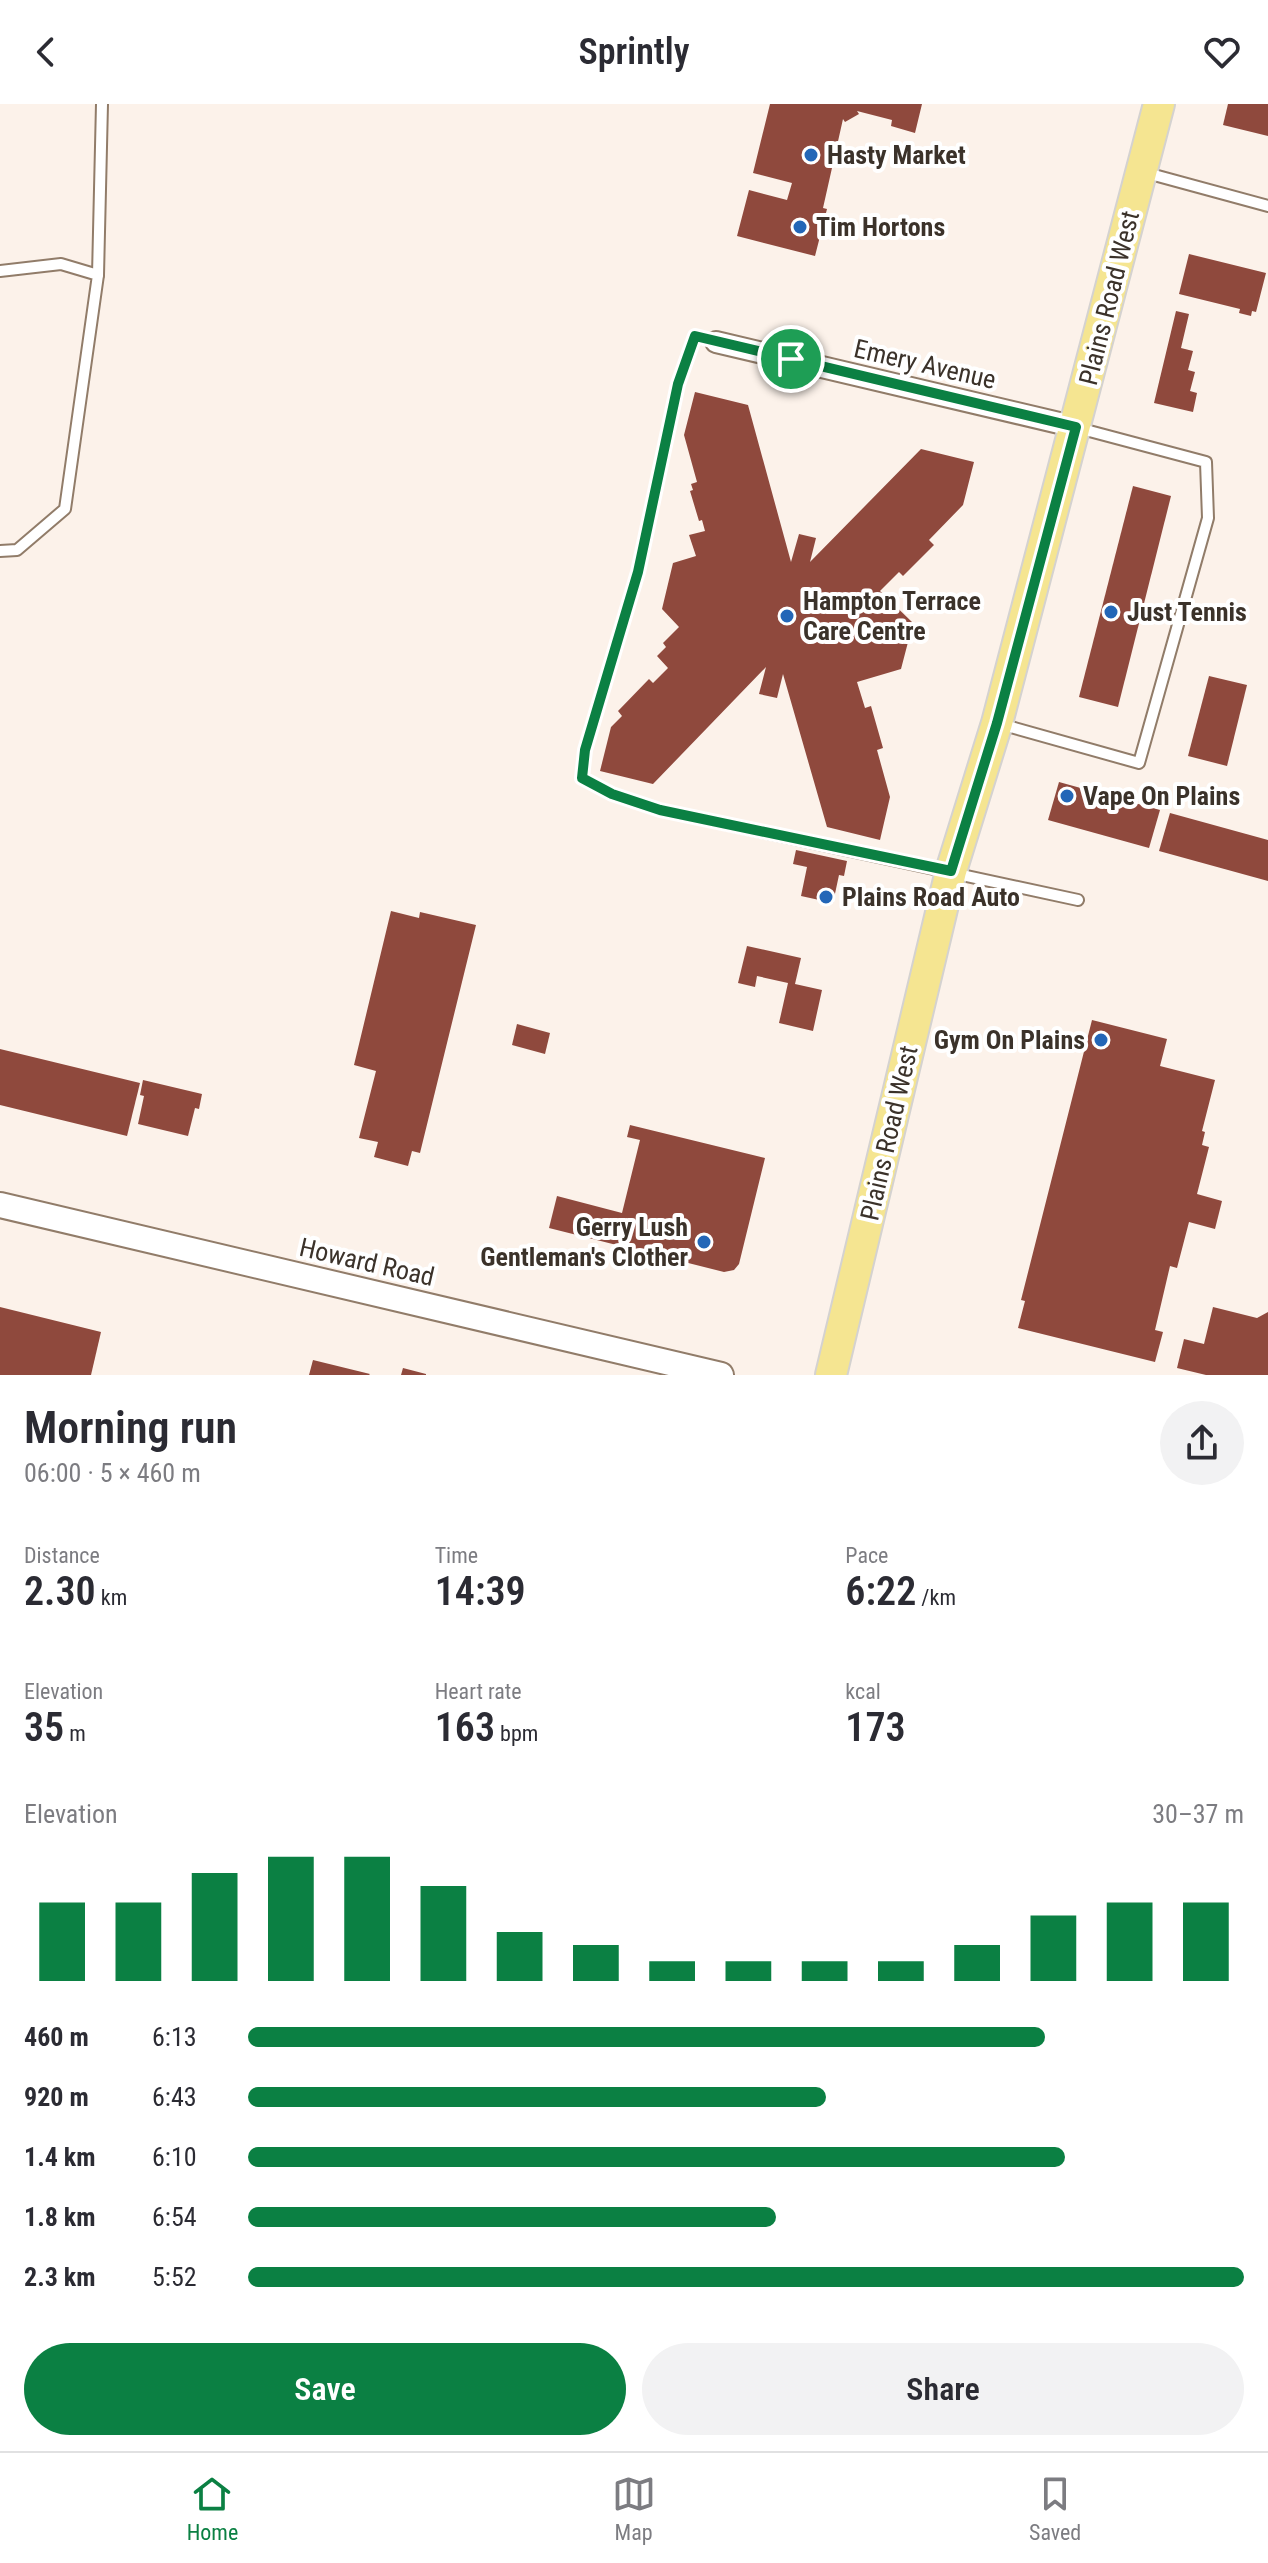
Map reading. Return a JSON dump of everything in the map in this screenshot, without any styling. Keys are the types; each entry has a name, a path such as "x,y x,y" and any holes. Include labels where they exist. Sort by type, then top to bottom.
{"main road":[{"name":"Plains Road West","path":"831,1375 951,871 997,723 1159,104"}],"street":[{"name":"Emery Avenue","path":"716,342 1076,427"},
{"name":"Howard Road","path":"0,1205 721,1375"}],"lane":[{"path":"0,551 17,550 65,509 98,275 102,104"},
{"path":"1141,172 1268,206"},
{"path":"0,271 61,264 98,275"},
{"path":"716,342 695,336 678,384 638,572 585,750 582,778 612,794 660,810 1078,900"},
{"path":"997,723 1139,763 1208,518 1206,462 1076,427"}],"building":[{"path":"770,104 922,104 915,133 891,126 892,120 857,111 859,114 845,122 843,119 815,256 737,236 749,190 787,200 792,183 753,173"},
{"path":"1228,104 1268,104 1268,136 1223,125"},
{"path":"1189,254 1266,273 1256,312 1252,311 1251,316 1239,313 1240,309 1179,294"},
{"path":"1176,311 1189,314 1181,348 1193,351 1188,370 1195,372 1190,391 1197,393 1193,412 1154,403"},
{"name":"Hampton Terrace Care Centre","path":"695,392 748,405 791,562 799,534 816,538 810,562 921,449 974,462 963,505 929,540 934,545 903,576 899,572 880,591 913,623 901,669 857,682 865,708 871,706 883,748 877,750 890,797 880,840 827,827 783,674 777,698 759,694 766,667 653,784 600,771 611,727 622,716 618,711 649,679 653,683 668,668 657,656 666,647 663,643 679,627 662,609 673,563 696,556 689,535 705,531 690,491 693,490 691,484 697,482 684,435"},
{"path":"1133,486 1171,496 1118,707 1079,697"},
{"path":"1209,676 1247,685 1227,766 1188,756"},
{"path":"1059,782 1160,810 1149,848 1048,820"},
{"path":"1170,813 1268,840 1268,881 1159,851"},
{"path":"796,850 847,861 844,876 839,875 833,903 801,896 807,867 793,864"},
{"path":"391,911 419,918 420,912 476,925 420,1153 412,1151 408,1166 374,1157 378,1142 359,1138 376,1071 354,1065"},
{"path":"747,946 801,958 795,984 822,990 813,1031 779,1023 788,983 757,976 755,987 738,983"},
{"path":"1092,1020 1167,1039 1160,1066 1215,1080 1202,1131 1205,1132 1202,1145 1209,1147 1197,1194 1222,1201 1215,1229 1189,1222 1177,1268 1170,1266 1155,1330 1163,1332 1155,1362 1018,1328 1025,1301 1021,1300"},
{"path":"517,1024 550,1033 545,1054 512,1045"},
{"path":"0,1049 140,1083 127,1136 0,1105"},
{"path":"143,1080 202,1094 188,1136 138,1124 144,1096 140,1095"},
{"path":"630,1125 765,1158 739,1264 734,1270 724,1272 549,1228 557,1196 622,1213 640,1140 627,1137"},
{"path":"0,1307 101,1332 91,1375 0,1375"},
{"path":"1213,1307 1257,1318 1268,1312 1268,1375 1206,1375 1177,1368 1184,1339 1204,1344"},
{"path":"313,1360 370,1374 309,1375"},
{"path":"403,1368 426,1374 426,1375 401,1375"}],"place":[{"name":"Hasty Market","path":"811,155"},
{"name":"Tim Hortons","path":"800,227"},
{"name":"Just Tennis","path":"1111,612"},
{"name":"Hampton Terrace Care Centre","path":"787,616"},
{"name":"Vape On Plains","path":"1067,796"},
{"name":"Plains Road Auto","path":"826,897"},
{"name":"Gym On Plains","path":"1101,1040"},
{"name":"Gerry Lush Gentleman's Clother","path":"704,1242"}],"route":[{"path":"695,336 791,359 1076,427 997,723 951,871 660,810 612,794 582,778 585,750 638,572 678,384 695,336"}]}
